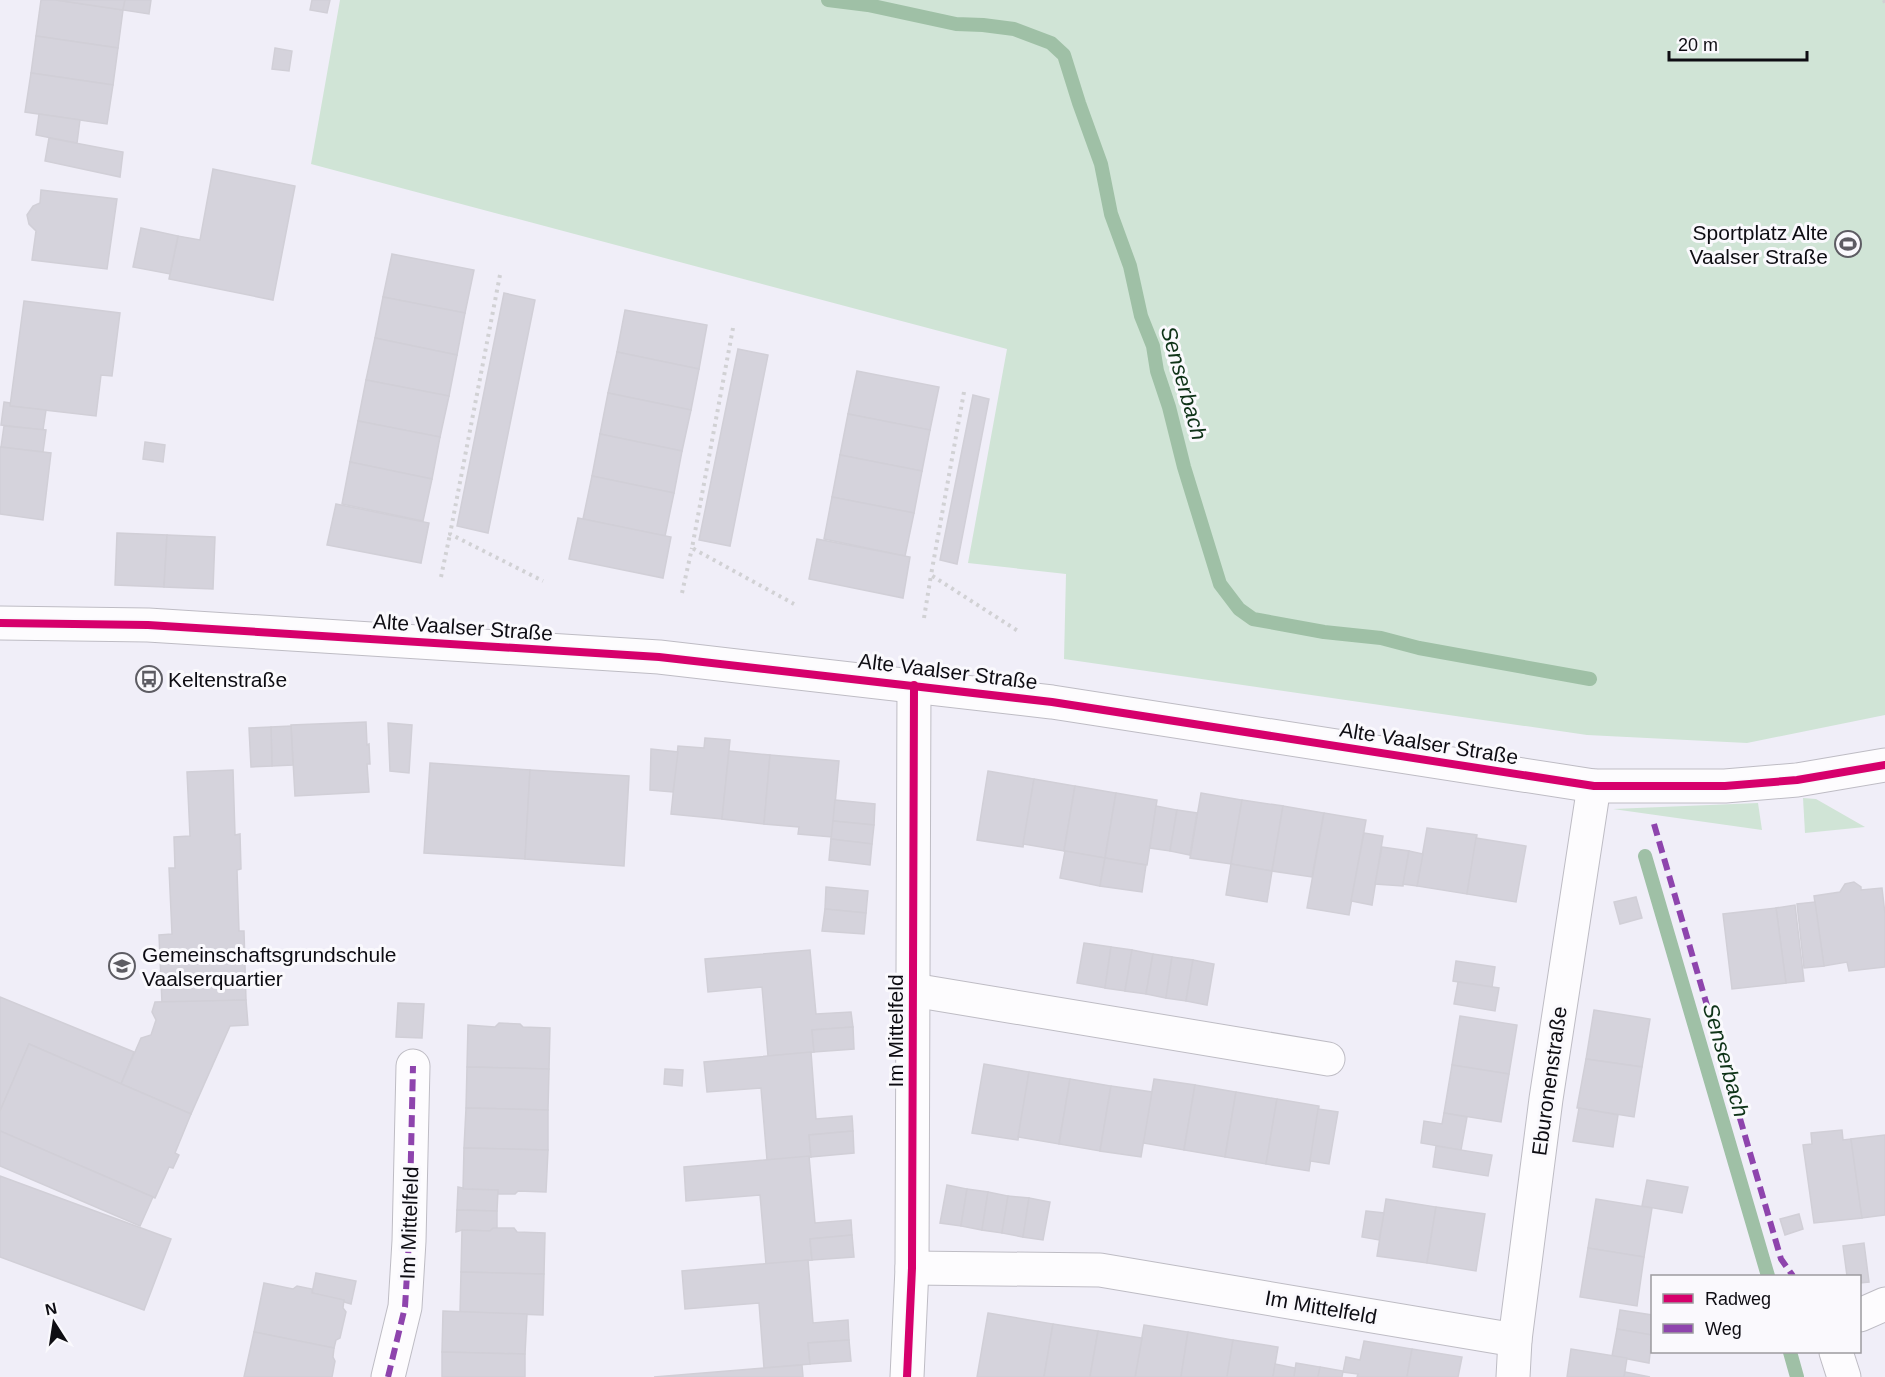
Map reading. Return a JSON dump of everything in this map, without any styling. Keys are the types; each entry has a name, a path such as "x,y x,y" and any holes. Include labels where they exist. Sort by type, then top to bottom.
{"street":[{"name":"Alte Vaalser Straße","path":"0,623 148,625 659,657 1052,702 1594,786 1725,786 1797,780 1885,765"},
{"name":"Im Mittelfeld","path":"907,1377 912,1268 914,685"},
{"name":"Eburonenstraße","path":"1513,1377 1515,1340 1546,1100 1594,786"},
{"name":"Im Mittelfeld","path":"913,990 1328,1059"},
{"name":"Im Mittelfeld","path":"388,1377 405,1307 410,1240 413,1066"},
{"name":"Im Mittelfeld","path":"912,1268 1100,1270 1515,1340"},
{"path":"1861,1315 1885,1304"},
{"path":"1836,1353 1844,1377"}],"path":[{"path":"441,577 500,275"},
{"path":"682,593 732,328"},
{"path":"924,618 964,392"},
{"path":"450,534 543,582"},
{"path":"692,548 794,604"},
{"path":"931,575 1018,631"}],"green space":[{"path":"340,0 1885,0 1885,715 1747,743 1587,735 1064,659 1066,574 968,563 1007,349 311,164"},
{"path":"1803,798 1816,799 1865,827 1805,833"},
{"path":"1758,803 1762,830 1613,809"}],"building":[{"path":"41,0 56,0 123,10 118,48 36,36"},
{"path":"56,0 125,0 123,10"},
{"path":"125,0 151,0 149,14 123,10"},
{"path":"312,0 330,0 327,13 310,10"},
{"path":"36,36 118,48 113,85 31,73"},
{"path":"275,48 292,51 289,71 272,69"},
{"path":"31,73 113,85 107,124 25,112"},
{"path":"39,114 80,120 77,143 36,135"},
{"path":"49,138 123,152 120,177 45,161"},
{"path":"213,169 295,186 273,300 169,279 178,236 200,240"},
{"path":"41,190 117,199 107,269 32,260 36,231 29,224 27,215 33,206 40,203"},
{"path":"141,228 178,236 170,274 133,267"},
{"path":"392,254 474,270 465,313 383,297"},
{"path":"504,293 535,300 488,533 457,526"},
{"path":"383,297 465,313 457,355 375,338"},
{"path":"24,301 120,313 112,376 101,375 96,416 10,406"},
{"path":"625,310 707,325 699,369 617,352"},
{"path":"375,338 457,355 449,396 366,380"},
{"path":"738,349 768,355 730,546 699,540"},
{"path":"617,352 699,369 691,410 608,393"},
{"path":"857,371 939,387 930,430 848,414"},
{"path":"366,380 449,396 440,437 358,421"},
{"path":"608,393 691,410 682,451 600,434"},
{"path":"973,395 989,399 957,564 940,560"},
{"path":"4,402 10,403 10,406 46,410 43,430 1,425"},
{"path":"848,414 930,430 922,471 840,455"},
{"path":"358,421 440,437 432,479 350,462"},
{"path":"4,426 46,430 43,452 1,447"},
{"path":"600,434 682,451 674,493 592,476"},
{"path":"145,442 165,445 163,462 143,459"},
{"path":"0,447 51,453 43,520 0,514"},
{"path":"840,455 922,471 914,513 832,497"},
{"path":"350,462 432,479 423,521 342,504"},
{"path":"592,476 674,493 665,536 583,519"},
{"path":"832,497 914,513 905,556 824,539"},
{"path":"336,504 429,523 421,563 327,545"},
{"path":"578,518 671,537 663,578 569,559"},
{"path":"117,533 167,535 164,587 115,585"},
{"path":"167,535 215,537 213,589 164,587"},
{"path":"817,539 910,557 903,598 809,579"},
{"path":"366,722 370,764 367,764 369,792 295,796 291,725"},
{"path":"388,723 412,725 409,773 390,771"},
{"path":"291,726 293,765 272,766 271,727"},
{"path":"271,727 272,766 251,767 249,728"},
{"path":"705,738 730,740 722,819 671,814 678,746 704,748"},
{"path":"651,749 678,752 673,792 650,790"},
{"path":"729,751 770,755 764,824 722,819"},
{"path":"770,755 839,761 832,837 798,834 799,827 764,824"},
{"path":"430,763 530,770 525,859 424,853"},
{"path":"233,770 235,835 240,834 241,869 237,870 239,931 244,931 246,1000 162,1003 159,935 172,934 169,868 175,868 174,837 190,836 187,772"},
{"path":"530,770 629,776 624,866 525,859"},
{"path":"988,771 1034,779 1023,847 977,840"},
{"path":"1034,779 1075,786 1064,851 1023,844"},
{"path":"1075,786 1116,793 1105,858 1064,851"},
{"path":"1116,793 1157,800 1147,865 1105,858"},
{"path":"1201,793 1242,800 1231,864 1190,858"},
{"path":"835,800 875,804 874,825 833,821"},
{"path":"1242,800 1283,806 1272,871 1231,864"},
{"path":"1156,806 1177,810 1170,851 1150,848"},
{"path":"1283,806 1324,813 1312,877 1272,871"},
{"path":"1177,810 1197,813 1190,855 1170,851"},
{"path":"1324,813 1366,820 1349,915 1307,908"},
{"path":"833,821 874,825 872,844 831,839"},
{"path":"1427,828 1477,835 1467,894 1417,886"},
{"path":"1364,833 1383,836 1372,905 1351,901"},
{"path":"1476,838 1526,846 1516,902 1467,894"},
{"path":"831,839 872,844 870,865 829,860"},
{"path":"1382,847 1409,851 1403,886 1375,884"},
{"path":"1065,851 1105,858 1100,886 1060,878"},
{"path":"1409,851 1423,854 1417,886 1403,884"},
{"path":"1105,858 1146,865 1142,892 1100,886"},
{"path":"1231,864 1272,871 1267,902 1226,895"},
{"path":"1854,882 1861,887 1861,890 1882,888 1885,914 1885,967 1849,971 1847,962 1824,966 1814,896 1840,892 1845,884"},
{"path":"826,887 868,891 866,913 825,909"},
{"path":"1636,897 1642,918 1620,924 1614,902"},
{"path":"1815,902 1824,966 1804,968 1797,904"},
{"path":"1795,905 1804,981 1786,983 1776,908"},
{"path":"1776,908 1786,983 1732,989 1723,914"},
{"path":"825,909 866,913 864,934 822,931"},
{"path":"1084,943 1111,947 1105,988 1077,983"},
{"path":"1111,947 1132,950 1125,991 1105,988"},
{"path":"810,950 816,1014 851,1012 853,1027 812,1030 814,1052 768,1056 762,987 708,992 705,959"},
{"path":"1132,950 1153,954 1146,994 1125,991"},
{"path":"1153,954 1172,957 1166,998 1146,994"},
{"path":"1172,957 1193,960 1186,1001 1166,998"},
{"path":"1193,960 1214,964 1207,1005 1186,1001"},
{"path":"1456,961 1495,967 1492,987 1453,981"},
{"path":"1458,982 1499,988 1495,1011 1454,1004"},
{"path":"0,997 134,1052 121,1084 29,1044 0,1111"},
{"path":"246,1000 248,1025 230,1026 191,1114 121,1084 141,1038 151,1035 156,1020 152,1012 155,1002"},
{"path":"398,1003 424,1004 422,1038 396,1037"},
{"path":"1594,1010 1650,1019 1642,1067 1586,1059"},
{"path":"1460,1016 1517,1025 1509,1074 1452,1065"},
{"path":"499,1023 550,1028 549,1069 467,1067 468,1025 495,1027"},
{"path":"853,1027 854,1049 814,1052 812,1030"},
{"path":"29,1044 191,1114 175,1153 179,1155 173,1168 169,1167 155,1198 0,1131 0,1111"},
{"path":"811,1052 816,1119 852,1116 853,1131 809,1135 811,1157 767,1160 761,1088 707,1092 704,1062"},
{"path":"1586,1059 1642,1067 1634,1117 1577,1108"},
{"path":"984,1064 1029,1072 1018,1140 972,1133"},
{"path":"1452,1065 1509,1074 1501,1122 1444,1113"},
{"path":"467,1067 549,1069 548,1110 466,1108"},
{"path":"665,1069 683,1070 682,1086 664,1084"},
{"path":"1029,1072 1070,1079 1059,1144 1018,1137"},
{"path":"1070,1079 1111,1086 1100,1151 1059,1144"},
{"path":"1154,1079 1195,1085 1184,1150 1143,1143"},
{"path":"1195,1085 1236,1092 1225,1157 1184,1150"},
{"path":"1111,1086 1152,1092 1141,1157 1100,1151"},
{"path":"1236,1092 1277,1099 1266,1164 1225,1157"},
{"path":"1277,1099 1319,1106 1309,1171 1266,1164"},
{"path":"466,1108 548,1110 548,1150 464,1148"},
{"path":"1579,1108 1618,1115 1613,1147 1573,1141"},
{"path":"1318,1109 1338,1112 1329,1164 1310,1161"},
{"path":"1444,1113 1467,1117 1461,1150 1421,1143 1424,1121 1442,1124"},
{"path":"1842,1130 1843,1140 1851,1139 1862,1218 1814,1223 1803,1145 1812,1144 1811,1133"},
{"path":"0,1131 153,1197 140,1226 0,1166"},
{"path":"853,1131 854,1153 811,1157 809,1135"},
{"path":"1885,1135 1885,1215 1862,1218 1851,1139"},
{"path":"1436,1146 1492,1155 1488,1176 1433,1167"},
{"path":"464,1148 548,1150 546,1192 518,1191 515,1194 498,1194 498,1190 463,1189"},
{"path":"809,1156 815,1223 851,1220 852,1235 810,1239 812,1260 766,1264 760,1195 686,1201 684,1167"},
{"path":"0,1176 171,1239 144,1310 0,1257"},
{"path":"1647,1180 1688,1187 1682,1213 1642,1206"},
{"path":"947,1185 967,1189 961,1226 940,1223"},
{"path":"458,1187 498,1190 497,1211 457,1210"},
{"path":"967,1189 988,1192 982,1230 961,1226"},
{"path":"988,1192 1008,1196 1002,1233 982,1230"},
{"path":"1008,1196 1029,1198 1023,1237 1002,1233"},
{"path":"1029,1198 1050,1202 1043,1240 1023,1237"},
{"path":"1386,1199 1436,1207 1427,1263 1377,1256"},
{"path":"1596,1199 1652,1208 1644,1257 1588,1248"},
{"path":"1436,1207 1485,1214 1476,1271 1427,1263"},
{"path":"457,1210 497,1211 497,1228 490,1231 462,1230 456,1232"},
{"path":"1366,1211 1384,1213 1379,1240 1362,1237"},
{"path":"1799,1214 1803,1229 1785,1235 1780,1219"},
{"path":"493,1228 514,1228 517,1232 545,1233 544,1274 461,1272 462,1230 490,1231"},
{"path":"852,1235 854,1257 812,1260 810,1239"},
{"path":"1864,1243 1869,1282 1861,1283 1861,1275 1847,1275 1843,1246"},
{"path":"1588,1248 1644,1257 1637,1306 1580,1297"},
{"path":"808,1260 813,1323 848,1320 849,1340 808,1343 810,1364 764,1368 759,1303 685,1309 682,1271"},
{"path":"461,1272 544,1274 543,1315 460,1312"},
{"path":"316,1273 356,1281 351,1304 344,1300 312,1293"},
{"path":"264,1283 293,1289 297,1286 312,1289 312,1293 344,1300 343,1308 346,1312 340,1338 336,1340 334,1348 254,1332"},
{"path":"1620,1310 1651,1315 1651,1335 1617,1329"},
{"path":"443,1311 527,1314 525,1354 442,1352"},
{"path":"988,1313 1053,1324 1044,1377 977,1377"},
{"path":"1053,1324 1098,1331 1090,1377 1044,1377"},
{"path":"1144,1325 1188,1332 1181,1377 1135,1377"},
{"path":"1617,1329 1651,1335 1649,1363 1612,1356"},
{"path":"1098,1331 1142,1338 1135,1377 1090,1377"},
{"path":"254,1332 334,1348 335,1361 332,1377 244,1377"},
{"path":"1188,1332 1233,1340 1227,1377 1181,1377"},
{"path":"849,1340 851,1361 810,1364 808,1343"},
{"path":"1233,1340 1278,1347 1273,1377 1227,1377"},
{"path":"1364,1341 1412,1349 1407,1377 1357,1377 1358,1374 1343,1372 1346,1357 1360,1360"},
{"path":"1412,1349 1462,1357 1458,1377 1407,1377"},
{"path":"1571,1349 1627,1358 1624,1377 1567,1377"},
{"path":"442,1352 525,1354 525,1377 442,1377"},
{"path":"1296,1363 1320,1367 1318,1377 1294,1377"},
{"path":"1275,1364 1295,1368 1294,1377 1273,1377"},
{"path":"802,1365 803,1377 654,1377 764,1368"},
{"path":"1320,1367 1343,1371 1342,1377 1318,1377"},
{"path":"1625,1372 1650,1377 1624,1377"}],"waterway":[{"name":"Senserbach","path":"828,0 868,5 956,24 1014,29 1051,43 1064,55 1101,164 1111,214 1130,266 1141,316 1153,346 1157,371 1169,407 1184,467 1220,584 1239,609 1253,619 1324,632 1381,638 1419,648 1590,679"},
{"name":"Senserbach","path":"1645,856 1768,1275"},
{"name":"Senserbach","path":"1790,1353 1797,1377"}],"marked path":[{"path":"1654,824 1781,1259 1792,1275"},
{"path":"388,1377 405,1307 409,1241 413,1066"}],"cycle path":[{"path":"0,623 148,625 659,657 1052,702 1594,786 1725,786 1797,780 1885,765"},
{"path":"907,1377 912,1268 914,685"}],"place":[{"name":"Sportplatz Alte Vaalser Straße","path":"1848,244"},
{"name":"Keltenstraße","path":"149,679"},
{"name":"Gemeinschaftsgrundschule Vaalserquartier","path":"122,966"}]}
